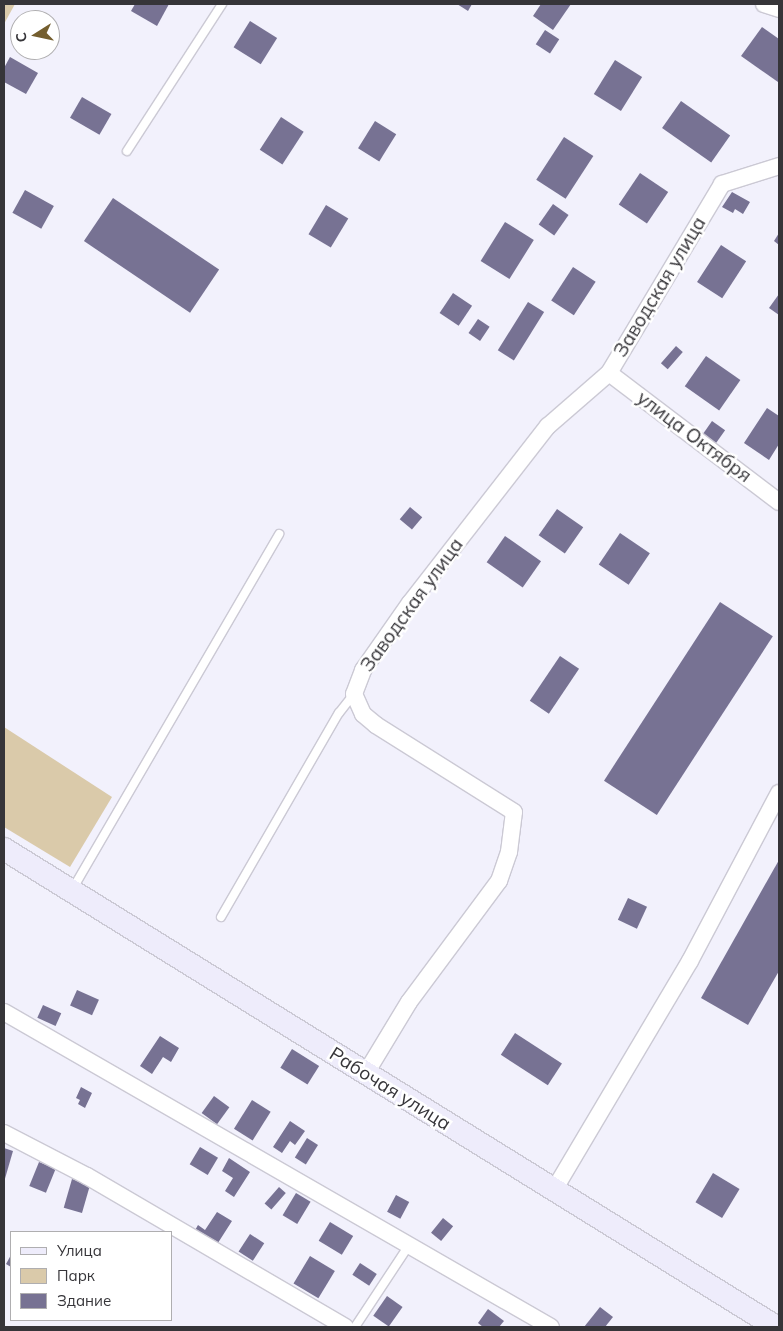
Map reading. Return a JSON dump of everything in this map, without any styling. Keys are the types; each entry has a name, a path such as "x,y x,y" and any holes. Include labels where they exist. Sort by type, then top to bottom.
{"street":[{"path":"764,4 779,9"},
{"name":"Заводская улица","path":"366,1073 409,1002 499,881 509,852 514,812 369,720 359,708 354,694 368,662 548,426 609,372 722,184 779,166"},
{"name":"улица Октября","path":"609,372 779,502"},
{"path":"554,1190 690,961 779,793"},
{"name":"Рабочая улица","path":"4,849 776,1327"},
{"path":"4,1012 551,1327"},
{"path":"4,1133 87,1176 345,1327"}],"lane":[{"path":"127,151 222,4"},
{"path":"71,891 279,534"},
{"path":"221,918 339,713 354,694"},
{"path":"355,1327 409,1245"}],"green space":[{"path":"4,4 15,4 10,10 4,24"},
{"path":"4,727 112,797 70,867 4,827"}],"building":[{"path":"135,4 169,4 157,26 131,11"},
{"path":"457,4 472,4 468,11"},
{"path":"541,4 571,4 553,30 533,16"},
{"path":"250,21 277,38 261,64 234,47"},
{"path":"762,27 779,39 778,82 741,56"},
{"path":"545,30 559,39 550,54 536,44"},
{"path":"10,57 10,60 15,60 38,73 26,94 4,82 4,68"},
{"path":"615,60 642,77 621,111 594,94"},
{"path":"82,97 111,114 99,135 70,118"},
{"path":"681,101 730,135 711,162 662,128"},
{"path":"281,117 304,132 282,164 260,150"},
{"path":"375,121 396,134 379,161 358,148"},
{"path":"564,137 593,156 566,199 536,180"},
{"path":"640,173 668,192 647,224 619,205"},
{"path":"25,190 54,206 41,229 12,213"},
{"path":"732,192 750,202 743,214 735,209 733,213 722,207"},
{"path":"113,198 219,270 190,313 84,241"},
{"path":"553,204 569,215 554,235 539,224"},
{"path":"326,205 348,218 331,248 308,234"},
{"path":"505,222 534,240 509,279 481,261"},
{"path":"779,233 779,245 774,241"},
{"path":"721,245 746,261 722,298 697,282"},
{"path":"573,267 596,282 574,315 551,301"},
{"path":"453,293 472,306 459,326 440,313"},
{"path":"779,294 779,315 769,308"},
{"path":"528,302 544,312 514,360 498,350"},
{"path":"478,319 490,327 480,341 468,333"},
{"path":"676,346 683,352 668,369 661,363"},
{"path":"706,356 740,380 719,410 685,386"},
{"path":"767,408 779,416 779,444 769,460 744,443"},
{"path":"712,421 725,430 715,444 702,435"},
{"path":"410,507 422,517 412,530 400,519"},
{"path":"557,509 583,527 565,554 539,535"},
{"path":"620,533 650,553 629,585 599,565"},
{"path":"505,536 541,561 523,587 487,562"},
{"path":"720,602 773,636 657,815 604,781"},
{"path":"560,656 579,669 549,714 530,701"},
{"path":"779,860 779,971 748,1025 701,998"},
{"path":"628,898 647,907 637,929 618,920"},
{"path":"77,990 99,1000 92,1015 70,1006"},
{"path":"43,1005 61,1013 56,1026 37,1018"},
{"path":"515,1033 562,1063 548,1085 501,1055"},
{"path":"160,1036 179,1048 171,1062 163,1057 152,1074 140,1066"},
{"path":"292,1049 319,1066 307,1085 280,1068"},
{"path":"81,1087 92,1093 85,1108 78,1104 80,1100 76,1098"},
{"path":"214,1096 229,1107 217,1124 202,1113"},
{"path":"252,1100 271,1112 253,1140 234,1129"},
{"path":"290,1121 305,1131 295,1145 290,1141 282,1153 273,1147"},
{"path":"307,1138 318,1145 306,1164 295,1158"},
{"path":"200,1147 218,1158 208,1175 190,1164"},
{"path":"4,1148 13,1151 4,1182"},
{"path":"229,1158 250,1172 234,1197 225,1191 233,1178 222,1171"},
{"path":"39,1162 56,1169 46,1193 29,1186"},
{"path":"713,1173 740,1189 722,1218 695,1202"},
{"path":"72,1179 90,1184 82,1213 64,1208"},
{"path":"279,1187 286,1193 271,1210 265,1204"},
{"path":"296,1193 311,1202 297,1224 283,1215"},
{"path":"396,1195 409,1202 400,1219 387,1212"},
{"path":"217,1212 232,1221 216,1246 194,1232 198,1225 205,1230"},
{"path":"443,1218 453,1226 441,1241 431,1233"},
{"path":"330,1222 353,1236 342,1255 319,1241"},
{"path":"250,1234 264,1243 253,1261 239,1252"},
{"path":"310,1256 335,1271 318,1298 294,1283"},
{"path":"10,1257 10,1266 6,1264"},
{"path":"360,1263 377,1274 369,1286 352,1275"},
{"path":"387,1296 403,1307 389,1327 373,1316"},
{"path":"600,1307 613,1317 605,1327 584,1327"},
{"path":"488,1309 504,1321 499,1327 483,1327 478,1323"}]}
